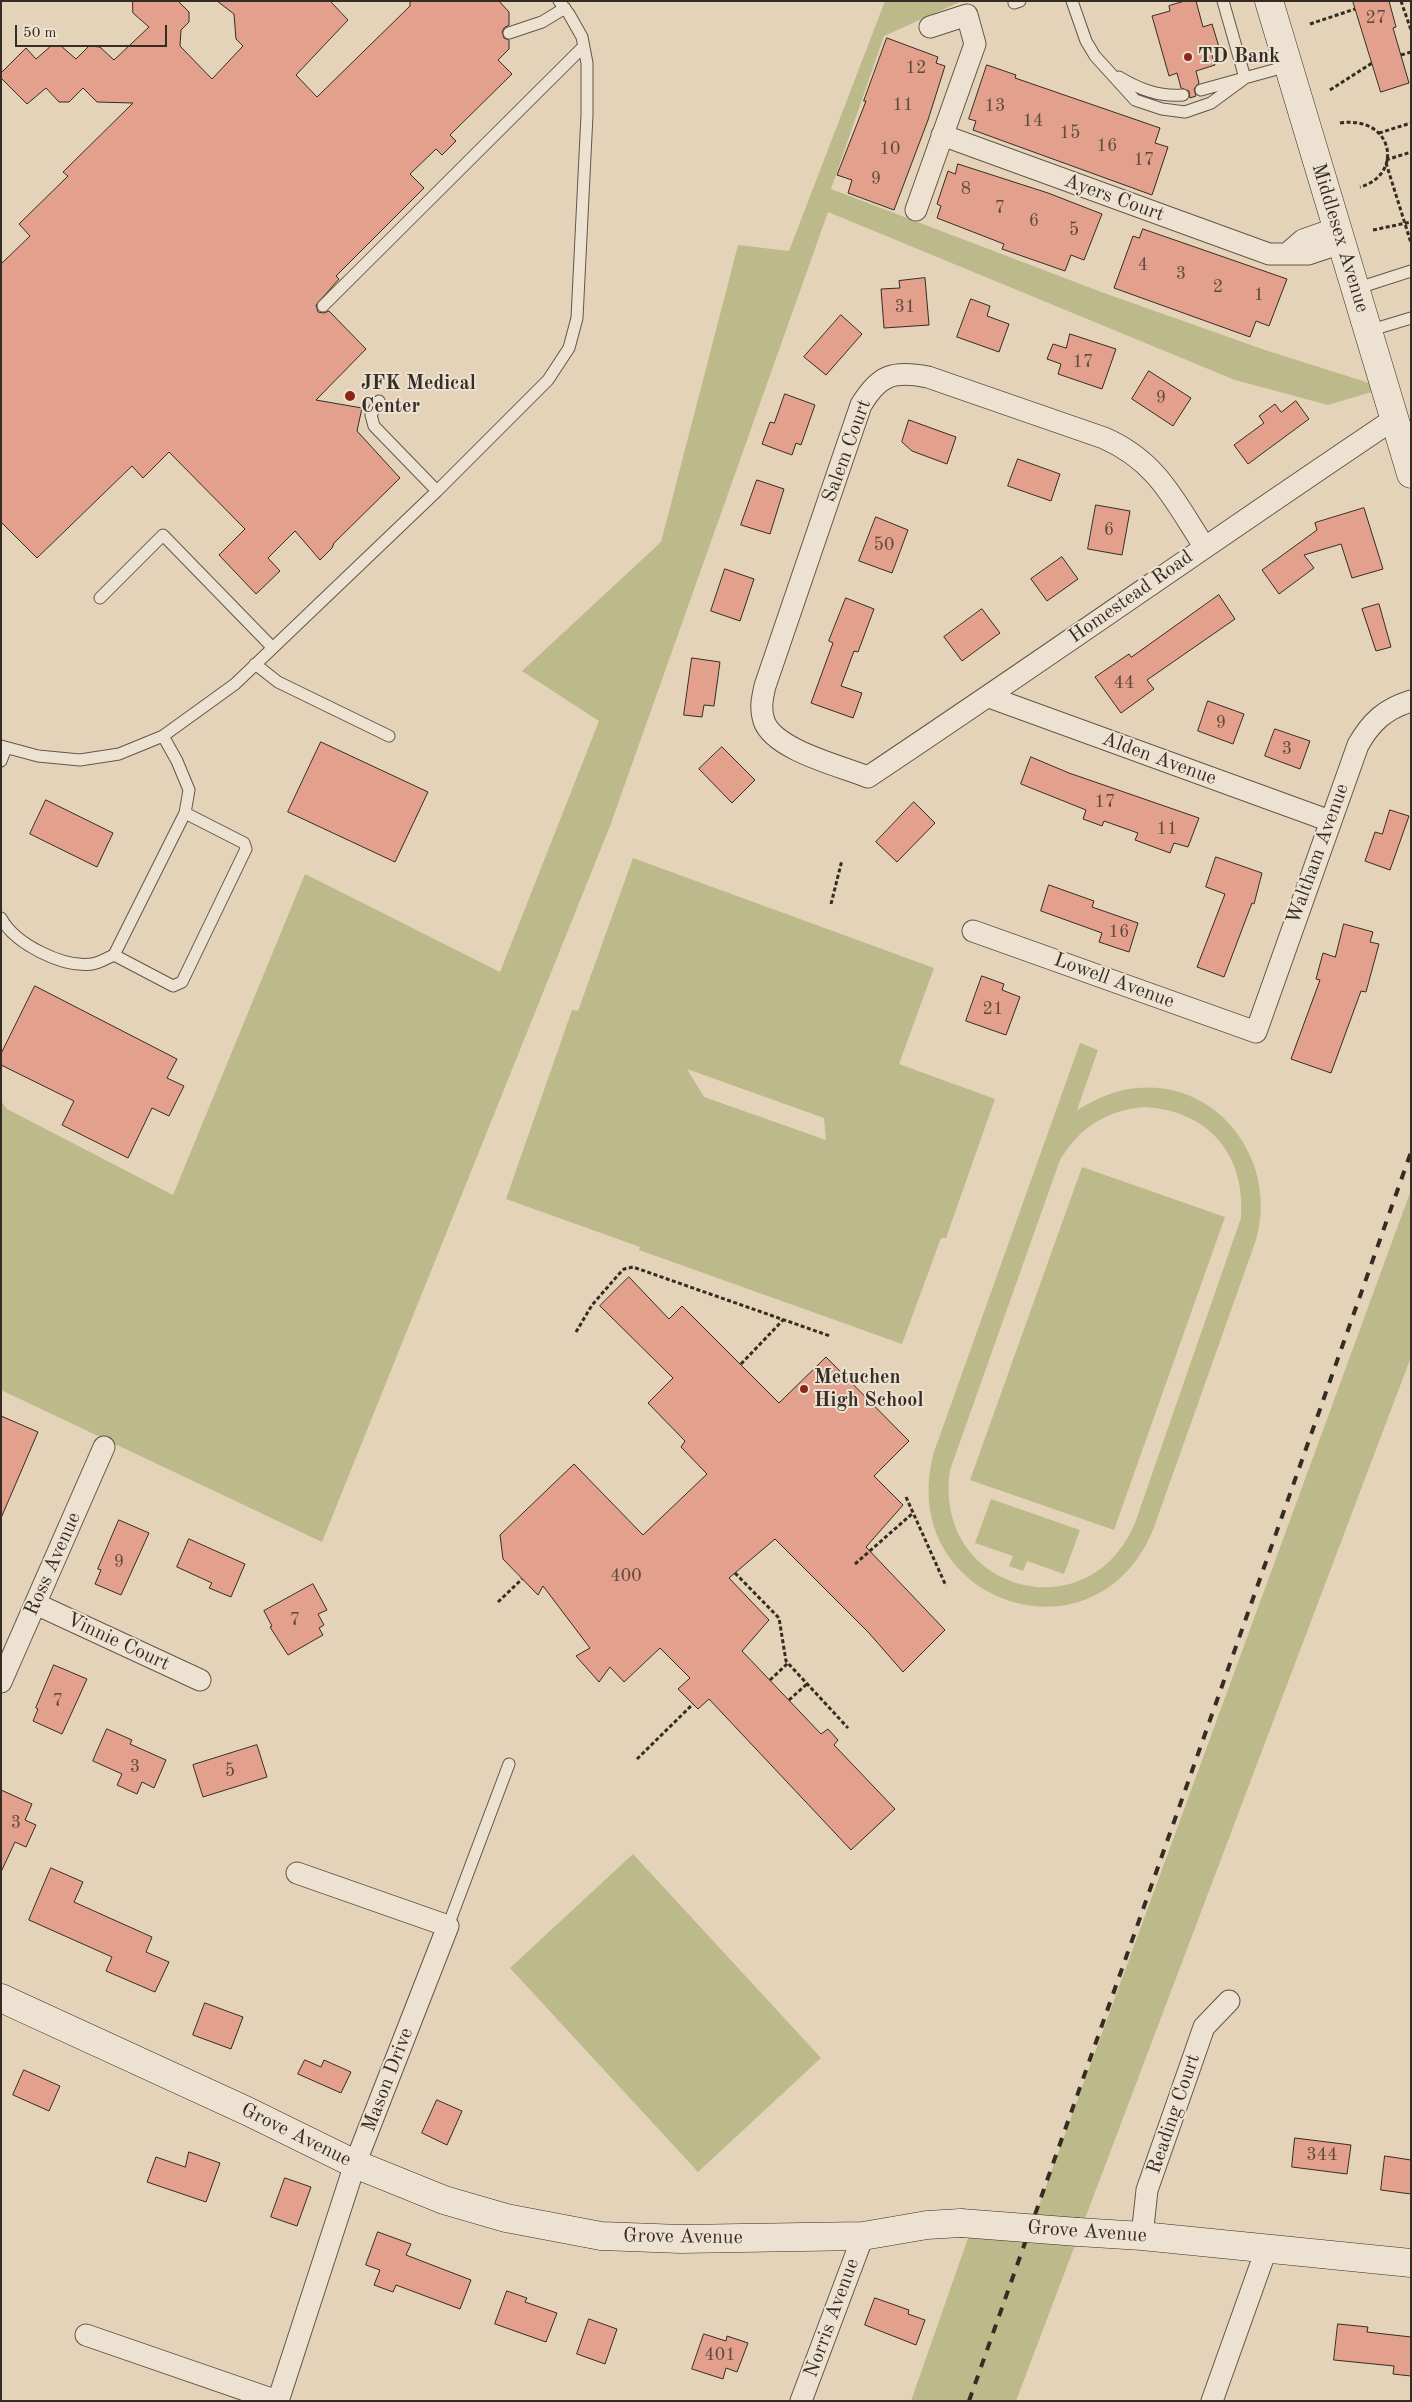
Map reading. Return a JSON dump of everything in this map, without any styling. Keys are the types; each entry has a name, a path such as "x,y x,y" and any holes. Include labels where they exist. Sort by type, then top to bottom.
{"street":[{"name":"Middlesex Avenue","path":"1269,1 1368,331 1402,419 1411,474"},
{"path":"916,210 975,44 967,16 930,27"},
{"name":"Ayers Court","path":"942,135 1269,254 1308,254 1339,235"},
{"name":"Salem Court","path":"868,776 787,745 772,734 764,722 761,705 765,686 861,405 871,388 886,377 899,373 928,377 1104,438 1127,448 1158,476 1204,546"},
{"name":"Homestead Road","path":"868,776 989,697 1204,546 1402,419"},
{"name":"Alden Avenue","path":"989,697 1330,821"},
{"name":"Waltham Avenue","path":"1256,1032 1358,745 1368,727 1381,714 1411,701"},
{"name":"Lowell Avenue","path":"973,931 1256,1032"},
{"name":"Ross Avenue","path":"1,1682 104,1447"},
{"name":"Vinnie Court","path":"36,1604 200,1680"},
{"path":"298,1873 448,1926"},
{"name":"Mason Drive","path":"278,2401 355,2164 448,1926"},
{"name":"Grove Avenue","path":"1,1998 247,2111 355,2164 444,2200 541,2226 601,2236 681,2239 863,2236 928,2225 962,2223 1142,2236 1266,2250 1411,2263"},
{"name":"Reading Court","path":"1142,2236 1147,2190 1204,2027 1228,2001"},
{"name":"Norris Avenue","path":"801,2401 863,2236"},
{"path":"1212,2401 1266,2250"},
{"path":"86,2335 278,2401"}],"lane":[{"path":"1072,1 1086,41 1095,56 1135,100 1162,110 1185,112 1211,104 1245,78"},
{"path":"1223,1 1245,78"},
{"path":"1,761 3,747 38,756 80,760 119,754 163,736 235,684 437,491 548,380 569,348 577,318 587,115 587,64 582,37 562,5 542,22 509,33"},
{"path":"324,306 584,47"},
{"path":"1201,90 1288,66"},
{"path":"1109,71 1132,85 1156,94 1183,95"},
{"path":"1355,288 1411,270"},
{"path":"1368,331 1411,318"},
{"path":"379,401 371,414 374,426 437,491"},
{"path":"100,598 163,535 272,647"},
{"path":"255,664 278,682 389,736"},
{"path":"1,918 15,934 34,949 70,964 93,964 114,955 185,813 190,790 163,736"},
{"path":"114,955 173,986 182,982 246,849 244,843 185,813"},
{"name":"Mason Drive","path":"448,1926 509,1764"}],"path":[{"path":"1401,1 1411,30"},
{"path":"1310,24 1356,9"},
{"path":"1400,55 1411,52"},
{"path":"1330,90 1372,63"},
{"path":"1340,123 1362,122 1379,133 1386,145 1386,162 1411,243"},
{"path":"1379,133 1411,123"},
{"path":"1360,187 1375,181 1386,162 1411,152"},
{"path":"1373,230 1411,222"},
{"path":"831,904 842,860"},
{"path":"576,1332 592,1305 619,1274 624,1269 633,1267 830,1336"},
{"path":"740,1364 784,1319"},
{"path":"906,1497 946,1586"},
{"path":"855,1564 913,1512"},
{"path":"735,1573 779,1618 788,1663 848,1728"},
{"path":"498,1602 522,1579"},
{"path":"770,1680 788,1663"},
{"path":"789,1700 808,1683"},
{"path":"637,1759 693,1704"}],"shaded area":[{"path":"885,1 962,1 884,36 831,189 1104,293 1265,350 1385,388 1328,405 1235,380 828,212 610,826 322,1542 1,1390 1,1101 7,1109 173,1195 305,874 500,972 599,721 522,671 661,542 738,245 789,251"},
{"path":"633,858 934,968 899,1064 995,1099 946,1238 941,1238 902,1344 639,1250 640,1247 506,1199 572,1010 578,1011","holes":["687,1069 824,1118 826,1140 704,1097"]},
{"path":"1080,1043 1098,1050 1077,1110 1106,1096 1137,1088 1167,1089 1194,1098 1217,1112 1236,1132 1250,1156 1259,1183 1261,1211 1256,1240 1153,1530 1125,1573 1088,1599 1047,1607 1006,1600 970,1579 943,1547 929,1504 934,1452","holes":["1145,1107 1168,1110 1188,1117 1205,1127 1219,1140 1230,1156 1237,1175 1241,1195 1241,1218 1135,1523 1113,1558 1084,1579 1051,1587 1018,1584 988,1569 965,1545 951,1511 950,1470 1060,1160 1076,1138 1107,1116"]},
{"path":"1082,1167 1225,1217 1114,1530 970,1480"},
{"path":"1411,1190 1411,1357 1016,2401 911,2401 973,2224 1031,2227"},
{"path":"991,1499 1080,1530 1064,1574 1027,1561 1023,1571 1009,1566 1013,1556 975,1543"},
{"path":"633,1854 821,2058 698,2172 510,1968"}],"building":[{"path":"133,1 178,1 189,12 189,22 181,30 180,46 212,79 243,46 236,39 234,14 217,1 330,1 348,20 296,75 317,97 410,6 410,1 499,1 509,12 509,25 502,32 504,38 509,40 509,49 498,60 512,74 450,135 456,141 442,155 436,149 410,174 424,188 336,276 339,279 316,305 318,312 324,313 329,311 366,349 316,400 362,408 357,431 400,478 334,543 332,548 320,560 295,531 268,558 280,571 256,594 219,555 245,529 169,452 143,478 132,466 37,558 1,522 1,264 30,236 19,224 68,176 63,172 133,103 97,102 83,88 69,102 59,102 46,88 27,104 1,78 1,73 26,48 36,59 51,46 61,46 76,59 89,46 100,47 114,60 149,27 133,13"},
{"name":"TD Bank","path":"1185,1 1196,1 1203,27 1212,24 1219,47 1210,49 1215,65 1196,71 1199,83 1194,89 1196,96 1190,98 1189,91 1181,88 1177,73 1169,76 1152,16 1170,11 1169,6"},
{"path":"1353,1 1389,1 1396,27 1393,28 1409,83 1381,92"},
{"path":"887,38 938,57 936,63 945,66 928,120 894,210 848,193 852,180 837,175 866,101 864,101"},
{"path":"987,65 1016,75 1015,78 1160,128 1155,143 1168,147 1152,195 973,130 976,121 969,119"},
{"path":"958,164 1048,193 1102,214 1084,260 1071,255 1065,271 1002,249 1004,244 937,218 941,206 937,204 948,171 955,174"},
{"path":"1143,229 1287,279 1269,326 1256,321 1250,337 1114,288 1133,236 1139,238"},
{"path":"925,278 929,325 884,328 881,289 900,288 899,281"},
{"path":"971,299 990,306 987,316 1009,324 999,352 957,337"},
{"path":"841,315 862,334 826,375 804,357"},
{"path":"1070,334 1116,349 1102,389 1058,374 1061,364 1047,359 1053,344 1066,348"},
{"path":"1149,371 1191,398 1173,426 1132,399"},
{"path":"785,394 815,405 801,445 796,443 792,455 762,444 770,422 774,423"},
{"path":"1296,401 1309,419 1248,464 1234,445 1264,423 1259,416 1275,404 1281,412"},
{"path":"909,420 956,437 947,464 912,451 902,442"},
{"path":"1018,459 1060,474 1051,501 1008,486"},
{"path":"757,480 784,489 770,534 741,525"},
{"path":"1096,505 1130,511 1122,555 1088,549"},
{"path":"1364,508 1383,569 1352,578 1341,544 1304,555 1314,568 1279,594 1262,570 1317,530 1315,523"},
{"path":"876,517 908,530 892,573 859,561"},
{"path":"1062,557 1078,579 1047,601 1031,579"},
{"path":"725,569 754,579 740,621 711,611"},
{"path":"1219,595 1235,619 1147,680 1154,689 1121,713 1095,677 1129,654 1131,657"},
{"path":"846,598 874,609 858,652 854,651 841,686 862,693 853,718 811,703 833,643 829,641"},
{"path":"1379,604 1391,647 1376,651 1362,609"},
{"path":"982,609 1000,633 962,661 944,637"},
{"path":"692,658 720,662 714,706 704,705 702,717 684,715"},
{"path":"1208,701 1244,714 1233,744 1198,731"},
{"path":"1275,729 1310,741 1300,769 1265,756"},
{"path":"321,742 428,792 395,862 288,812"},
{"path":"722,747 755,780 732,803 699,769"},
{"path":"1031,757 1069,773 1199,818 1188,847 1174,843 1170,853 1135,840 1138,833 1104,821 1102,826 1083,819 1086,810 1021,784"},
{"path":"46,800 113,833 97,867 30,834"},
{"path":"914,802 935,823 897,862 876,842"},
{"path":"1390,810 1409,816 1390,870 1365,861 1375,832 1382,834"},
{"path":"1216,857 1262,873 1254,904 1252,903 1224,977 1197,967 1225,894 1206,887"},
{"path":"1049,885 1094,901 1092,907 1138,923 1129,952 1099,942 1102,933 1041,911"},
{"path":"1344,924 1373,932 1370,942 1379,944 1366,992 1361,991 1331,1073 1291,1059 1320,980 1316,979 1323,953 1335,957"},
{"path":"982,976 1004,984 1002,990 1020,997 1006,1035 966,1021"},
{"path":"35,986 177,1059 167,1078 184,1086 169,1116 152,1108 128,1158 62,1125 74,1101 1,1065 1,1054"},
{"path":"629,1277 669,1319 682,1306 779,1403 826,1357 909,1441 874,1476 903,1505 866,1547 945,1630 903,1672 869,1633 775,1539 729,1578 769,1620 742,1651 821,1734 828,1729 838,1740 834,1745 895,1809 851,1850 709,1699 698,1709 678,1689 690,1678 660,1648 624,1682 610,1667 599,1682 576,1656 590,1648 543,1586 538,1595 503,1559 500,1535 574,1464 643,1535 707,1474 681,1447 685,1441 648,1403 673,1378 600,1306"},
{"path":"1,1416 38,1432 1,1518"},
{"path":"119,1520 149,1533 121,1595 95,1584 101,1570 98,1569"},
{"path":"189,1539 245,1564 231,1597 209,1588 212,1583 177,1567"},
{"path":"313,1584 327,1610 318,1614 324,1625 319,1628 323,1635 288,1655 270,1627 272,1626 264,1611"},
{"path":"54,1665 87,1679 62,1734 33,1721 38,1709 36,1708"},
{"path":"107,1729 132,1740 130,1744 166,1760 154,1788 142,1782 137,1794 117,1785 122,1774 93,1761"},
{"path":"257,1745 267,1777 203,1797 193,1765"},
{"path":"1,1790 32,1804 25,1820 36,1825 26,1847 15,1842 1,1872"},
{"path":"51,1868 83,1882 74,1902 152,1937 146,1952 169,1962 155,1992 106,1971 112,1957 29,1920"},
{"path":"205,2003 243,2017 231,2049 193,2035"},
{"path":"305,2060 321,2067 324,2060 351,2072 341,2093 298,2074"},
{"path":"24,2070 60,2086 49,2111 13,2095"},
{"path":"437,2100 462,2111 447,2145 422,2133"},
{"path":"1295,2138 1351,2145 1347,2174 1292,2167"},
{"path":"189,2152 220,2163 206,2202 147,2182 156,2157 185,2167"},
{"path":"1385,2156 1411,2160 1411,2194 1381,2190"},
{"path":"285,2178 311,2187 297,2226 271,2217"},
{"path":"378,2232 411,2244 406,2255 471,2280 460,2309 396,2285 393,2292 374,2285 380,2270 366,2265"},
{"path":"507,2291 527,2298 525,2302 557,2313 546,2342 495,2324"},
{"path":"875,2298 909,2310 908,2314 925,2320 916,2345 865,2325"},
{"path":"589,2319 617,2329 605,2364 577,2354"},
{"path":"1338,2324 1368,2327 1367,2332 1411,2337 1411,2376 1393,2374 1394,2366 1334,2360"},
{"path":"704,2334 726,2341 727,2336 748,2343 737,2372 726,2368 723,2379 692,2369"}],"railway":[{"path":"969,2401 1411,1152"}],"place":[{"name":"TD Bank","path":"1188,57"},
{"name":"JFK Medical Center","path":"350,396"},
{"name":"Metuchen High School","path":"804,1389"}]}
